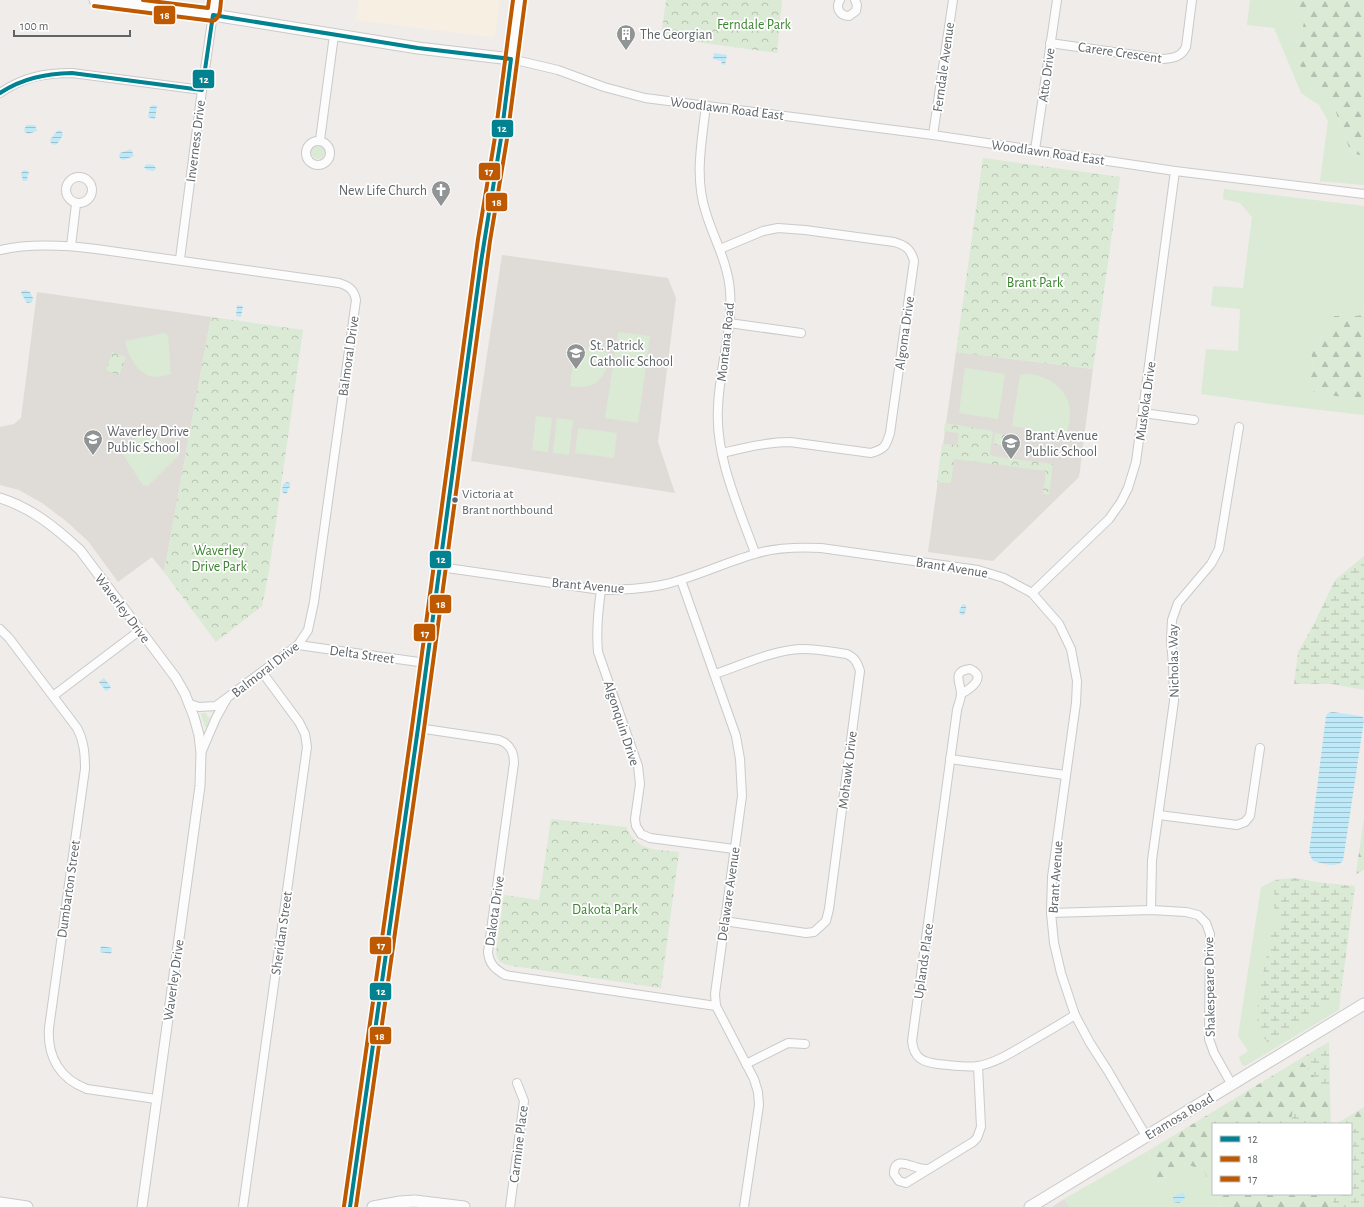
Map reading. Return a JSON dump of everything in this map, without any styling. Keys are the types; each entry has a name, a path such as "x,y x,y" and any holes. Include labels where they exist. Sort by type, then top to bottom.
{"main road":[{"name":"Woodlawn Road East","path":"95,0 213,15 418,48 511,59"},
{"path":"350,1207 418,728 481,262 501,138 519,0"},
{"name":"Eramosa Road","path":"1030,1207 1364,1004"},
{"path":"373,1207 415,1201 464,1207"},
{"path":"0,1203 20,1207"}],"street":[{"name":"Inverness Drive","path":"180,259 215,0"},
{"path":"840,0 838,6 840,12 842,15 849,16 856,11 857,5 855,0"},
{"name":"Ferndale Avenue","path":"933,134 953,0"},
{"name":"Atto Drive","path":"1035,150 1057,0"},
{"name":"Carere Crescent","path":"1050,43 1163,59 1172,58 1183,53 1186,47 1192,0"},
{"path":"320,140 334,35"},
{"name":"Woodlawn Road East","path":"511,59 558,70 615,91 644,98 933,134 1175,171 1364,194"},
{"path":"0,93 15,83 53,73 72,73 202,90"},
{"name":"Montana Road","path":"706,105 698,166 700,190 705,212 720,249 730,290 729,323 718,407 718,427 725,465 755,554"},
{"name":"Muskoka Drive","path":"1032,593 1109,519 1121,502 1128,488 1136,462 1175,171"},
{"path":"71,246 76,204"},
{"name":"Algoma Drive","path":"720,249 763,230 792,228 894,242 910,249 914,261 890,433 887,445 880,450 871,453 790,442 778,442 722,453"},
{"name":"Balmoral Drive","path":"0,250 37,245 71,246 180,259 339,283 347,285 354,294 356,300 314,602 308,630 298,645 216,706 208,707 190,704"},
{"path":"729,323 801,333"},
{"path":"1143,413 1194,420"},
{"name":"Nicholas Way","path":"1151,910 1152,860 1174,701 1174,666 1171,639 1172,620 1178,603 1211,564 1219,549 1239,427"},
{"name":"Waverley Drive","path":"0,498 20,506 44,519 61,532 80,550 139,631 176,678 190,704 197,728 201,753 200,786 142,1207"},
{"name":"Brant Avenue","path":"440,567 601,590 622,590 662,585 681,580 755,554 784,548 821,548 978,570 1004,578 1032,593 1059,624 1071,649 1077,681 1076,703 1052,877 1051,913 1054,942 1061,973 1075,1015 1090,1043 1146,1136"},
{"name":"Delaware Avenue","path":"681,580 736,736 740,759 742,796 716,981 716,1006 754,1079 758,1092 759,1105 744,1207"},
{"name":"Algonquin Drive","path":"601,590 596,636 598,652 638,766 640,784 635,819 636,826 641,834 650,838 734,849"},
{"name":"Dumbarton Street","path":"0,629 9,638 53,696 79,732 84,745 85,769 49,1026 48,1036 50,1052 62,1074 79,1086 87,1089 156,1099"},
{"path":"53,696 139,631"},
{"name":"Delta Street","path":"298,645 426,663"},
{"name":"Mohawk Drive","path":"714,674 785,651 803,649 847,654 853,657 858,663 860,671 829,909 826,921 814,932 806,933 724,921"},
{"name":"Sheridan Street","path":"243,1207 307,747 305,734 299,722 262,672"},
{"name":"Uplands Place","path":"961,694 957,710 950,759 912,1041 915,1054 920,1059 927,1062 960,1066 978,1066 1000,1059 1075,1015"},
{"name":"Waverley Drive","path":"201,753 216,718 227,699"},
{"name":"Dakota Drive","path":"418,728 499,740 506,742 514,755 488,952 491,965 496,970 505,975 716,1006"},
{"path":"1159,814 1237,825 1245,822 1250,816 1260,748"},
{"path":"950,759 1065,775"},
{"name":"Shakespeare Drive","path":"1051,913 1151,910 1186,912 1198,915 1206,923 1210,934 1209,1038 1214,1053 1232,1084"},
{"path":"746,1064 788,1042 805,1044"},
{"path":"928,1169 973,1142 977,1138 981,1127 978,1066"},
{"name":"Carmine Place","path":"510,1207 524,1101 517,1083"}],"shaded area":[{"path":"359,0 500,0 495,36 488,37 356,20"},
{"name":"St. Patrick Catholic School","path":"502,255 668,278 676,298 658,442 675,493 471,461"},
{"name":"Waverley Drive Public School","path":"37,292 211,317 164,572 152,557 118,582 88,541 66,521 42,503 19,490 0,485 0,427 14,424 21,418"},
{"name":"Brant Avenue Public School","path":"956,352 1093,369 1079,477 993,561 928,552"},
{"path":"1064,1199 1069,1207 1052,1207"}],"green space":[{"name":"Ferndale Park","path":"666,0 782,0 777,53 661,37"},
{"path":"1250,0 1296,0 1305,18 1299,43 1311,89 1334,107 1351,153 1364,156 1364,185 1320,181 1328,121 1319,105 1301,93 1274,28 1247,25"},
{"path":"1296,0 1364,0 1364,156 1351,153 1334,107 1311,89 1300,65 1299,43 1305,18"},
{"path":"315,145 321,145 325,149 325,155 321,159 315,159 311,155 311,149"},
{"name":"Brant Park","path":"983,158 1120,177 1093,369 956,352"},
{"path":"1224,189 1364,206 1364,309 1362,315 1334,316 1329,328 1311,351 1314,371 1309,381 1313,392 1364,401 1364,415 1201,394 1206,349 1238,351 1240,309 1211,306 1213,286 1243,288 1252,217 1240,203 1223,199"},
{"path":"1364,310 1364,401 1313,392 1309,381 1314,371 1311,351 1329,328 1334,316 1362,315"},
{"name":"Waverley Drive Park","path":"211,317 303,330 269,571 262,606 216,642 164,572"},
{"path":"618,332 650,336 638,423 605,418"},
{"path":"165,333 168,336 171,374 153,377 145,374 133,362 125,341"},
{"path":"575,348 610,353 603,375 593,384 579,387 570,386"},
{"path":"112,352 126,357 119,375 106,370"},
{"path":"965,368 1005,374 998,419 959,413"},
{"path":"1030,374 1051,381 1065,395 1069,404 1070,414 1069,425 1065,436 1012,426 1020,375"},
{"path":"536,416 552,418 548,452 532,450"},
{"path":"557,418 573,420 569,455 553,453"},
{"path":"945,423 993,431 990,453 992,456 1053,464 1049,495 1043,493 1046,471 954,459 951,483 937,482 942,444 957,445 959,433 944,431"},
{"path":"578,428 617,433 614,458 575,453"},
{"path":"995,433 1007,435 1006,446 993,444"},
{"path":"142,436 153,438 162,442 171,447 179,455 148,486 143,485 118,447"},
{"path":"1364,556 1364,690 1332,684 1294,684 1298,652 1313,626 1335,580"},
{"path":"202,713 206,713 210,718 207,727 205,727"},
{"path":"1364,817 1364,870 1356,874"},
{"name":"Dakota Park","path":"551,819 626,827 636,841 641,845 648,848 679,852 661,988 507,965 500,962 496,952 504,895 539,900"},
{"path":"1296,878 1315,882 1341,992 1339,1010 1245,1066 1242,1065 1239,1057 1248,1051 1238,1036 1261,887 1275,880"},
{"path":"1296,878 1315,882 1355,886 1341,992 1324,1008 1269,1044 1259,1032 1257,1024 1261,984 1271,933 1277,931 1280,924 1274,906 1275,880"},
{"path":"1329,1042 1330,1096 1300,1059"},
{"path":"1300,1059 1330,1096 1331,1123 1308,1123 1294,1107 1290,1123 1212,1123 1212,1187 1204,1171 1187,1164 1159,1182 1148,1151"},
{"path":"1294,1107 1308,1123 1290,1123"},
{"path":"1364,1107 1364,1132 1358,1129 1352,1129 1352,1123 1338,1123"},
{"path":"1352,1129 1358,1129 1364,1132 1364,1207 1334,1207 1332,1195 1352,1195"},
{"path":"1148,1151 1159,1182 1187,1164 1204,1171 1212,1187 1212,1195 1216,1195 1221,1207 1069,1207 1064,1199"},
{"path":"1216,1195 1332,1195 1334,1207 1221,1207"}],"water":[{"path":"714,53 727,55 725,65 721,64 722,61 713,59"},
{"path":"153,105 157,106 155,119 148,117 150,107"},
{"path":"26,125 35,125 37,131 28,134 24,131"},
{"path":"60,130 63,135 57,144 54,145 50,140 57,131"},
{"path":"131,149 134,156 123,160 120,158 120,153"},
{"path":"147,164 154,165 156,169 153,171 147,170 144,167"},
{"path":"24,170 28,171 29,174 26,181 23,181 21,173"},
{"path":"26,290 30,292 33,298 32,302 27,303 21,293 22,291"},
{"path":"237,305 243,306 241,317 236,316"},
{"path":"287,482 290,483 290,487 287,490 287,493 284,494 282,491 283,484"},
{"path":"964,604 966,606 966,610 964,615 961,615 959,611"},
{"path":"104,678 111,687 106,691 99,682"},
{"path":"1333,712 1360,716 1363,717 1364,720 1343,861 1336,865 1313,861 1309,853 1326,716 1328,713"},
{"path":"101,946 112,948 111,954 100,952"},
{"path":"1184,1193 1184,1200 1179,1203 1173,1202 1173,1197"}],"transit line":[{"name":"17","path":"143,0 208,8 209,0"},
{"name":"17","path":"344,1206 412,727 478,239 495,137 513,0"},
{"name":"18","path":"94,6 213,21 216,20 219,15 221,1"},
{"name":"18","path":"356,1207 424,729 490,241 507,139 525,1"},
{"name":"12","path":"0,93 26,80 53,74 72,73 202,90 213,15 418,48 511,59 501,138 481,262 418,728 350,1207"}],"place":[{"name":"The Georgian","path":"626,51"},
{"name":"New Life Church","path":"441,207"},
{"name":"St. Patrick Catholic School","path":"576,370"},
{"name":"Waverley Drive Public School","path":"93,456"},
{"name":"Brant Avenue Public School","path":"1011,460"},
{"name":"Victoria at Brant northbound","path":"455,500"}]}
